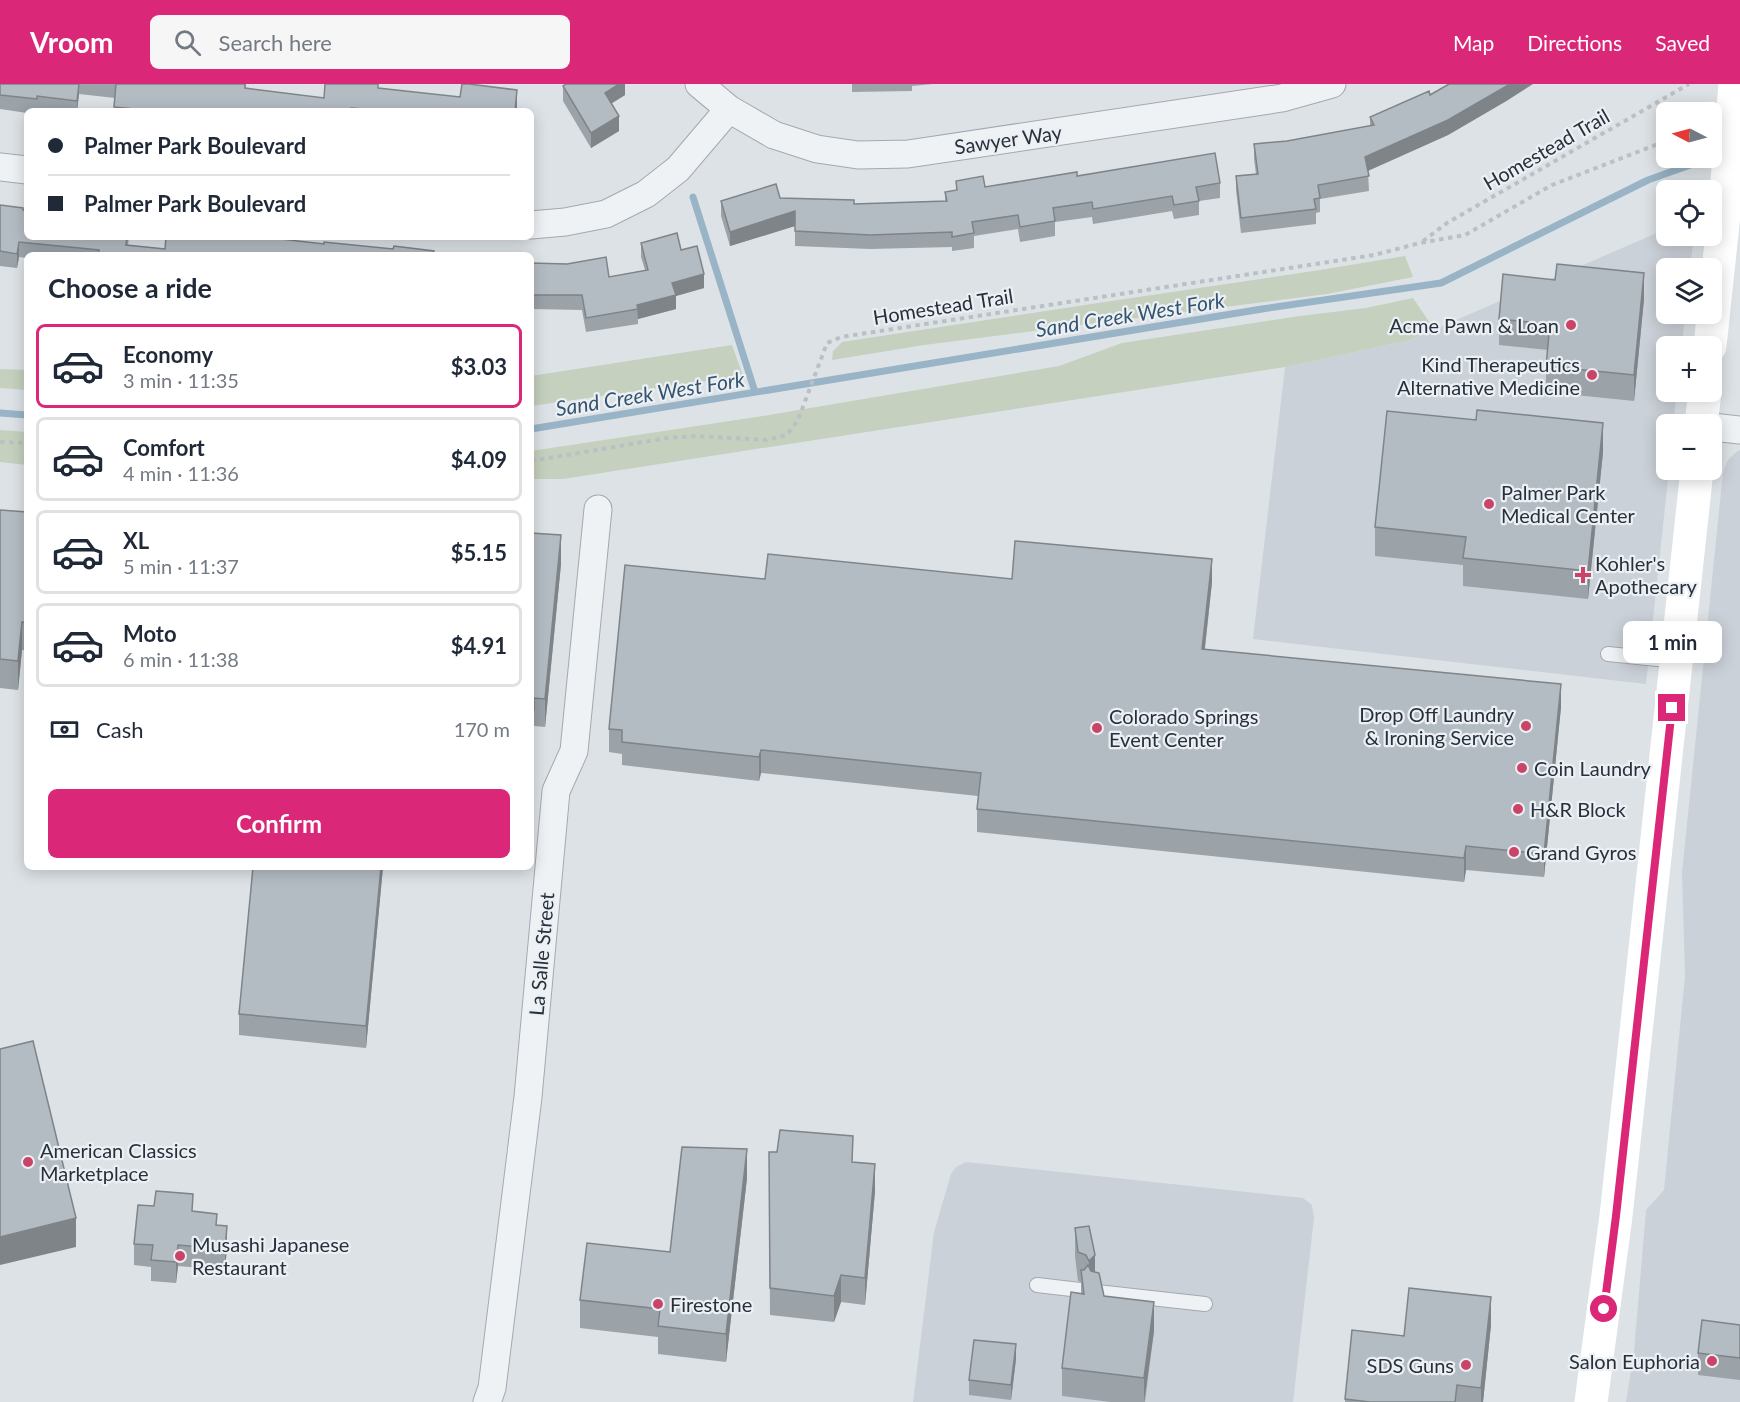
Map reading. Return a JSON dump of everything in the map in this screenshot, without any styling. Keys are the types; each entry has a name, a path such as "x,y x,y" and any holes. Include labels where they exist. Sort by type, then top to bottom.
{"main road":[{"path":"1711,336 1735,84"},
{"path":"1591,1402 1616,1216 1696,480"}],"street":[{"name":"Sawyer Way","path":"699,84 729,109 774,135 817,149 858,155 908,154 1282,98 1332,84"},
{"path":"534,225 565,222 606,214 646,194 678,169 729,109"},
{"path":"0,167 24,170"},
{"path":"1722,428 1740,430"},
{"name":"La Salle Street","path":"487,1402 492,1388 528,1097 556,790 574,751 598,509"}],"lane":[{"path":"1608,654 1677,661"},
{"path":"1037,1285 1080,1290"},
{"path":"1097,1292 1205,1304"}],"path":[{"name":"Homestead Trail","path":"1420,243 1447,224 1689,84"},
{"name":"Homestead Trail","path":"534,460 668,438 698,436 766,440 787,435 798,420 827,343 841,337 1374,255 1420,243 1465,235 1552,185 1656,145"},
{"path":"0,442 24,443"}],"shaded area":[{"path":"1656,233 1656,246 1693,246 1691,258 1656,258 1656,324 1684,324 1683,336 1656,336 1656,402 1676,402 1674,414 1656,414 1656,480 1668,480 1646,684 1253,639 1285,367 1410,340"},
{"path":"1740,450 1740,1402 1626,1402 1634,1352 1646,1210 1664,1190 1685,976 1682,873 1723,472 1728,460"},
{"path":"966,1162 1303,1198 1312,1205 1314,1218 1293,1402 913,1402 934,1232 951,1174 956,1167"}],"green space":[{"path":"1405,256 1413,277 1327,294 924,345 832,360 833,351 842,342"},
{"path":"1413,298 1434,329 1410,340 1285,367 563,479 534,479 534,451 763,416 1059,366 1122,343 1366,308"},
{"path":"732,345 743,376 534,406 534,376"},
{"path":"0,369 24,370 24,390 0,388"},
{"path":"0,430 24,432 24,465 0,462"}],"building":[{"path":"0,84 79,84 77,101 37,96 37,99 0,95"},
{"path":"116,84 245,84 245,88 324,98 325,84 378,84 378,88 460,97 462,84 517,90 515,108 114,107"},
{"path":"566,84 619,84 605,93 619,116 591,133 563,86"},
{"path":"1449,84 1510,84 1448,120 1365,157 1369,176 1318,185 1320,198 1314,199 1316,209 1241,218 1236,176 1258,174 1254,144 1287,141 1374,125 1370,117 1429,91 1430,95"},
{"path":"1215,153 1220,183 1196,187 1199,201 1174,205 1172,196 1093,209 1092,202 1053,208 1055,221 1020,227 1018,215 972,222 974,233 952,237 952,232 870,235 795,231 795,211 730,232 721,201 776,184 780,198 854,200 854,204 947,201 945,192 957,190 956,181 983,176 985,187 1077,172 1077,176"},
{"path":"0,205 23,208 24,240 127,240 126,245 165,249 166,240 289,240 393,249 394,246 434,251 99,252 99,250 19,242 17,254 0,251"},
{"path":"677,233 681,250 697,246 704,274 672,283 676,295 637,305 638,309 586,318 582,295 534,295 534,263 567,264 606,257 609,277 648,270 641,243"},
{"path":"1557,264 1644,273 1634,375 1546,366 1550,324 1499,319 1503,274 1555,280"},
{"name":"Palmer Park Medical Center","path":"1477,410 1603,423 1588,571 1463,558 1466,537 1375,527 1387,411 1476,420"},
{"path":"0,510 24,512 24,622 22,622 18,661 0,659"},
{"path":"534,533 561,535 545,699 534,698"},
{"path":"1015,541 1212,559 1202,649 1561,684 1544,854 1466,846 1464,858 977,809 981,773 761,750 759,757 622,742 622,730 609,729 625,565 765,579 768,554 1012,579"},
{"path":"253,870 381,870 366,1026 239,1014"},
{"name":"American Classics Marketplace","path":"33,1041 76,1218 0,1237 0,1049"},
{"path":"780,1130 853,1136 852,1162 875,1164 865,1278 841,1275 834,1296 770,1288 769,1152 777,1152"},
{"path":"682,1147 747,1149 726,1334 658,1326 660,1309 580,1300 587,1243 670,1252"},
{"path":"156,1191 193,1194 192,1211 217,1214 216,1225 227,1226 225,1249 178,1245 176,1262 151,1260 153,1245 134,1244 138,1205 154,1206"},
{"path":"1089,1226 1095,1255 1089,1261 1086,1255 1078,1252 1075,1228"},
{"path":"1088,1265 1091,1271 1099,1273 1104,1296 1154,1302 1144,1378 1062,1368 1071,1292 1084,1294 1081,1270"},
{"path":"1409,1288 1491,1297 1481,1388 1457,1385 1455,1402 1370,1402 1345,1399 1352,1330 1404,1336"},
{"path":"1702,1320 1740,1325 1740,1358 1698,1353"},
{"path":"974,1340 1016,1344 1011,1385 969,1380"}],"waterway":[{"name":"Sand Creek West Fork","path":"534,429 1262,309 1441,283 1648,180 1682,168"},
{"path":"693,197 755,392"},
{"name":"Sand Creek West Fork","path":"0,413 24,415"}],"place":[{"name":"Acme Pawn & Loan","path":"1571,325"},
{"name":"Kind Therapeutics Alternative Medicine","path":"1592,375"},
{"name":"Palmer Park Medical Center","path":"1489,504"},
{"name":"Kohler's Apothecary","path":"1583,575"},
{"name":"Drop Off Laundry & Ironing Service","path":"1526,726"},
{"name":"Colorado Springs Event Center","path":"1097,728"},
{"name":"Coin Laundry","path":"1522,768"},
{"name":"H&R Block","path":"1518,809"},
{"name":"Grand Gyros","path":"1514,852"},
{"name":"American Classics Marketplace","path":"28,1162"},
{"name":"Musashi Japanese Restaurant","path":"180,1256"},
{"name":"Firestone","path":"658,1304"},
{"name":"Salon Euphoria","path":"1712,1361"},
{"name":"SDS Guns","path":"1466,1365"}],"route":[{"path":"1604,1309 1672,708"}]}
